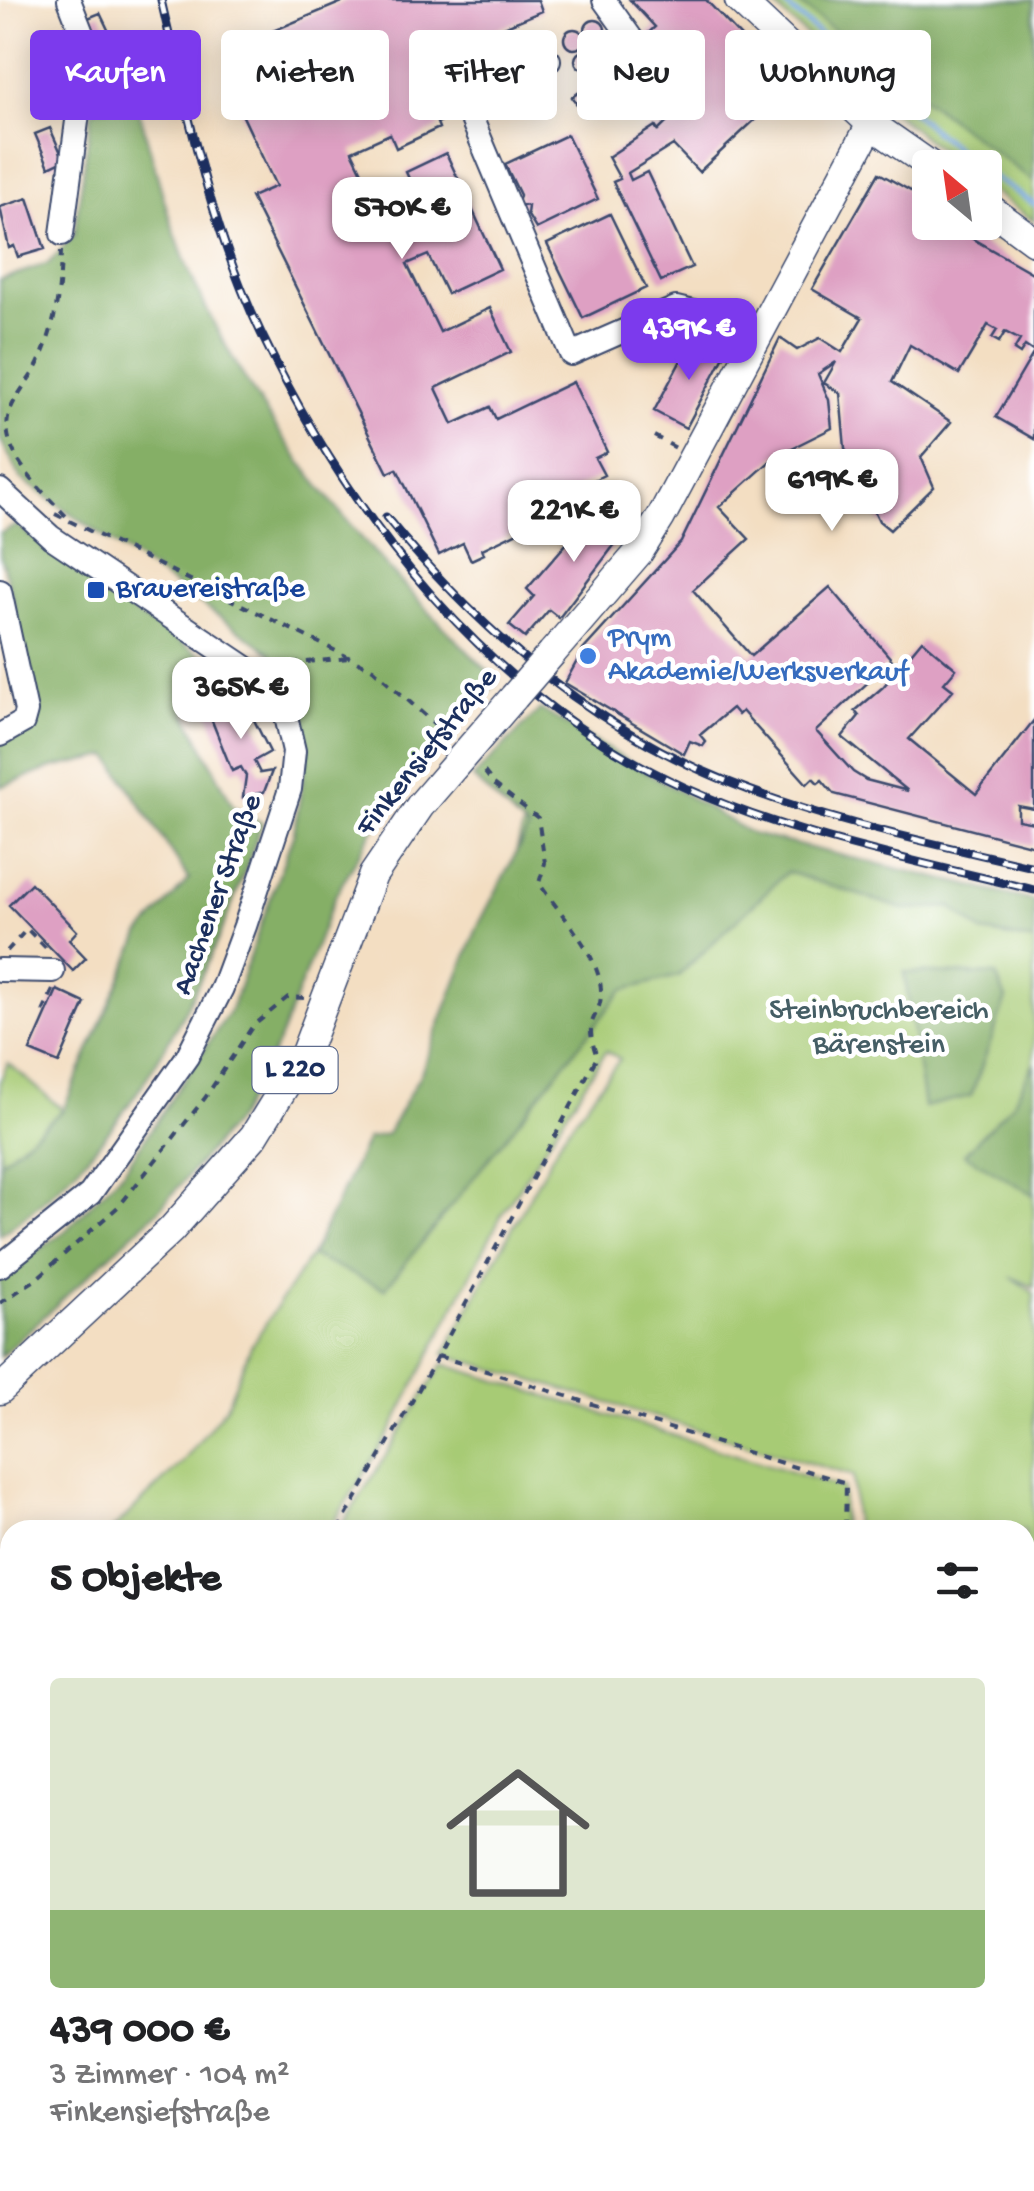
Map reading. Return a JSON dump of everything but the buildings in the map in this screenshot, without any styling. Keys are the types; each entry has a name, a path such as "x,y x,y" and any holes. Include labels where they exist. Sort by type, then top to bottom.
{"main road":[{"path":"739,0 871,124 912,153"},
{"name":"Finkensiefstraße","path":"0,1390 171,1230 254,1136 305,1053 373,875 394,839 639,552 871,124"},
{"path":"1002,217 1034,240"}],"street":[{"path":"62,234 87,46 69,0"},
{"path":"604,0 625,30"},
{"path":"472,120 571,354 676,308 701,314 754,345"},
{"name":"Aachener Straße","path":"0,1266 90,1194 186,1058 222,988 250,910 290,790 294,751 285,712 254,673 51,537 5,497"},
{"path":"0,590 26,712 23,722 0,735"},
{"path":"1,962 51,961"}],"path":[{"path":"62,234 59,308 38,363 8,418 10,439 31,479 66,516"},
{"path":"654,436 676,448"},
{"path":"5,497 66,516 373,669 467,751 494,784 538,818 545,863 539,883 593,962 601,992 588,1030 597,1056 438,1356 344,1520"},
{"path":"277,664 350,658"},
{"path":"1,962 27,929 51,961"},
{"path":"0,1304 34,1280 120,1205 205,1098 252,1026 288,997 309,998"},
{"path":"438,1356 846,1483 846,1520"}],"green space":[{"path":"768,0 1034,0 1034,221 1002,198 1002,150 940,150 903,120 931,120 931,30 801,30"},
{"path":"794,0 1034,0 1034,182 1002,158 1002,150 992,150 931,104 931,30 834,30"},
{"path":"91,120 142,120 189,271 249,386 285,440 364,541 498,681 391,800 336,894 279,1041 238,1117 157,1212 0,1357 0,1278 65,1231 124,1170 231,1009 294,832 308,749 305,714 270,652 21,479 0,439 0,280 49,263 74,235"},
{"path":"17,525 132,612 217,665 185,711 233,806 262,823 218,940 192,996 130,1103 92,1152 49,1196 0,1235 0,1162 63,1110 140,935 189,879 109,756 52,768 0,787 0,742 31,727 14,604 0,555 0,533"},
{"path":"540,709 752,834 1034,901 1034,941 982,932 951,907 903,909 787,872 678,976 623,990 385,1289 311,1256 367,1139 387,1134 421,1073 477,928 528,830 473,778"},
{"name":"Steinbruchbereich Bärenstein","path":"525,820 715,825 1034,909 1034,1287 1011,1277 1034,1293 1034,1520 855,1520 853,1476 444,1354 563,1135 620,1059 606,1051 502,1214 392,1429 335,1520 122,1520 183,1462 226,1407 251,1346 395,1127 489,948"},
{"path":"904,972 996,975 1006,999 971,1096 924,1107"},
{"path":"1034,1062 1034,1195 964,1154 1013,1103"},
{"path":"8,1063 63,1110 0,1162 0,1081"},
{"path":"443,1364 843,1488 842,1520 345,1520"}],"waterway":[{"path":"779,0 958,150"},
{"path":"1002,183 1034,204"}],"railway":[{"path":"161,0 214,211 261,333 338,471 384,537 434,598 490,655 550,706 615,751 686,788 814,835 1034,890"},
{"path":"386,517 459,598 540,671 628,732 676,758 801,808 1034,867"}],"place":[{"name":"Brauereistraße","path":"96,590"},
{"name":"Prym Akademie/Werksverkauf","path":"588,656"}]}
